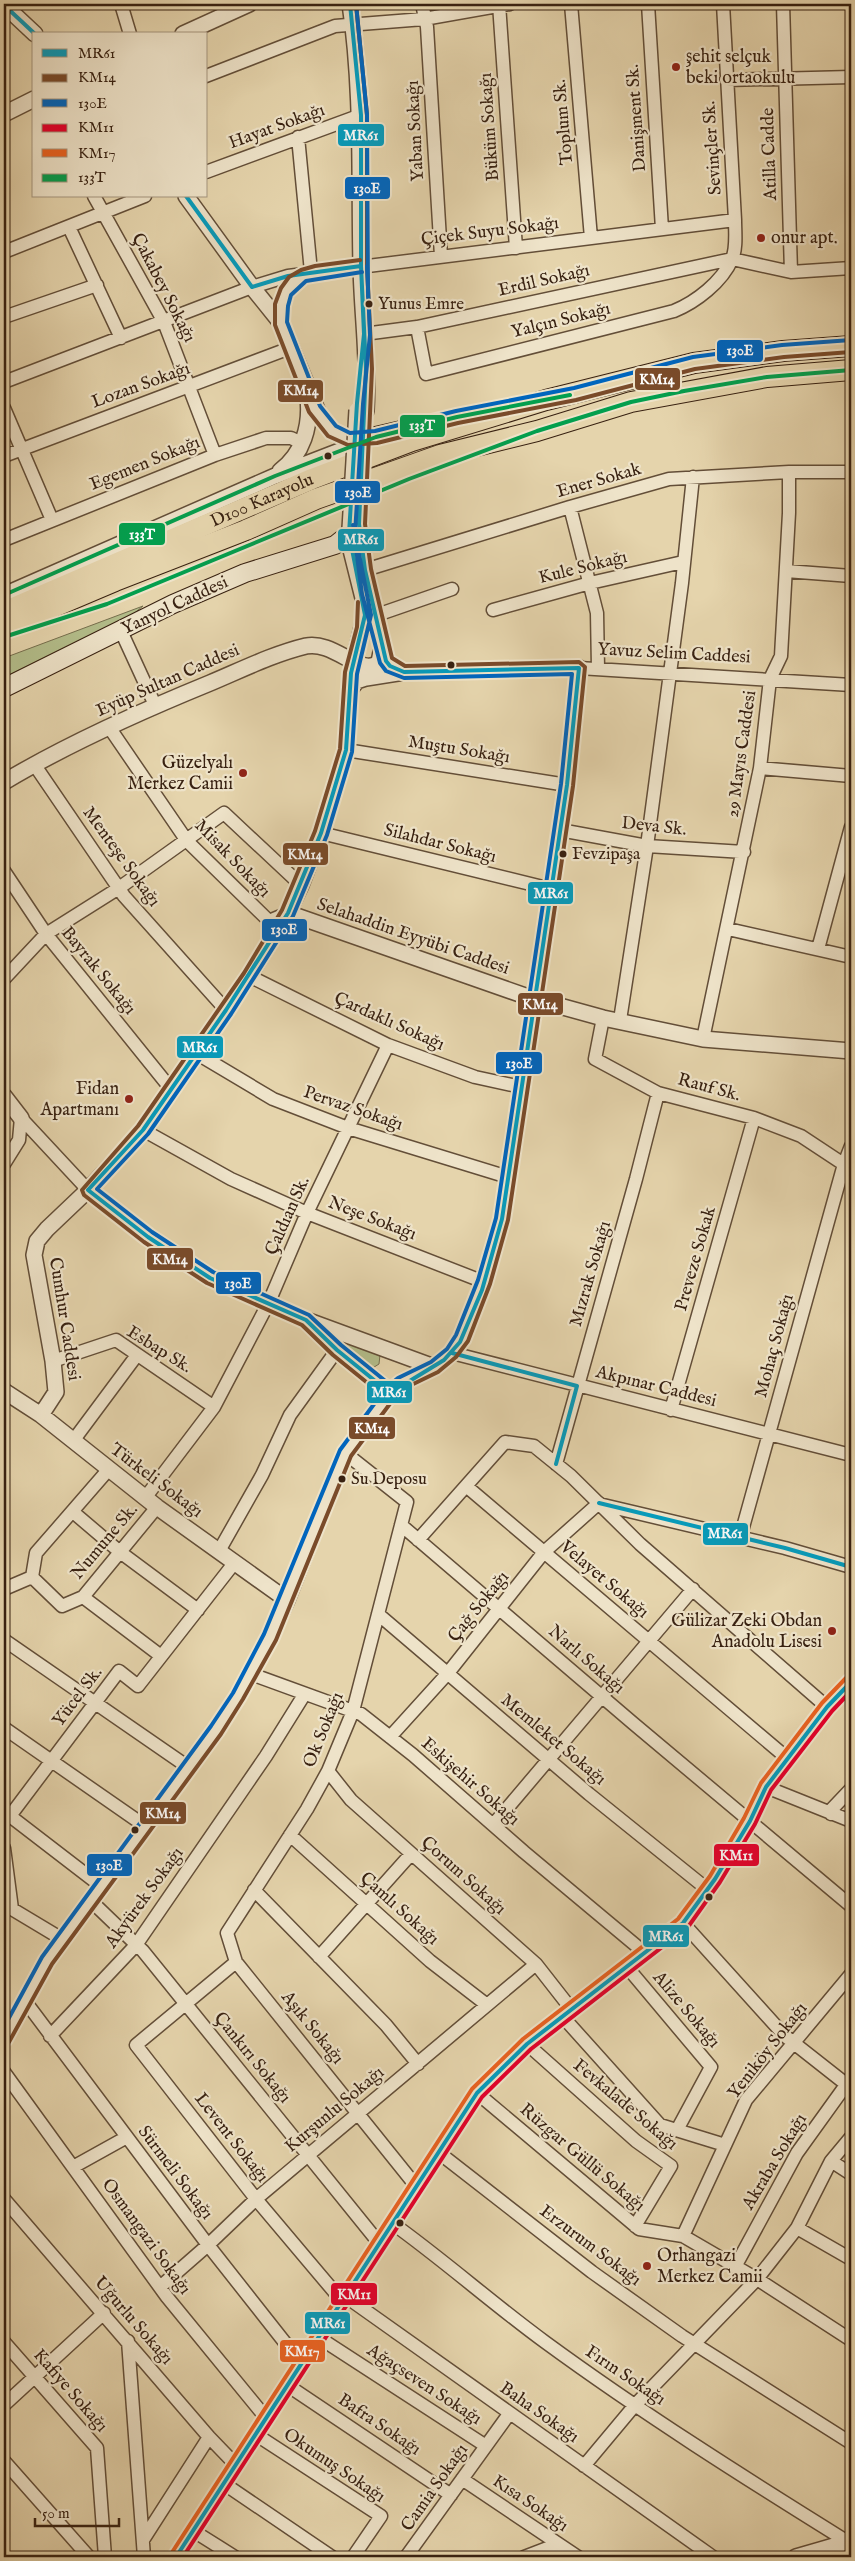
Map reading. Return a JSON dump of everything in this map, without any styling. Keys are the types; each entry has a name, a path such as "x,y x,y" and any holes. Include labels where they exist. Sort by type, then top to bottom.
{"highway":[{"name":"D100 Karayolu","path":"4,612 312,479 412,441 546,400 694,363 783,351 851,346"},
{"name":"D100 Karayolu","path":"4,628 114,581 246,530 316,499 440,455 537,431 631,402 767,377 851,370"},
{"path":"376,437 457,417 546,400"}],"main road":[{"name":"Yanyol Caddesi","path":"4,688 173,604 245,573 335,545 353,529"}],"street":[{"path":"121,4 129,32"},
{"path":"186,32 249,4"},
{"path":"350,4 361,115 361,266 364,334 353,529 382,647 390,666 404,672"},
{"name":"Yaban Sokağı","path":"422,4 427,27 441,256"},
{"path":"208,75 335,26 424,19 503,4"},
{"name":"Büküm Sokağı","path":"503,4 516,248"},
{"name":"Toplum Sk.","path":"571,4 591,238"},
{"name":"Danişment Sk.","path":"648,4 662,229"},
{"name":"Sevinçler Sk.","path":"723,4 735,220 732,259"},
{"name":"Atilla Cadde","path":"783,4 791,272"},
{"path":"7,9 33,32"},
{"path":"726,80 851,77"},
{"path":"4,114 32,100"},
{"name":"Hayat Sokağı","path":"208,171 361,115"},
{"path":"298,138 311,272 288,286 280,309 281,323 320,417 332,431 349,439 376,437"},
{"name":"Çakabey Sokağı","path":"95,198 164,322 215,455"},
{"path":"4,252 140,198"},
{"path":"187,198 252,287 281,323"},
{"name":"Çiçek Suyu Sokağı","path":"4,382 252,287 288,276 735,220"},
{"path":"69,227 121,338"},
{"path":"732,259 791,272 851,268"},
{"name":"Yalçın Sokağı","path":"417,327 426,374 679,309 693,302 706,290 732,259"},
{"name":"Erdil Sokağı","path":"364,334 417,327 732,259"},
{"path":"4,317 97,285"},
{"name":"Lozan Sokağı","path":"4,456 290,348"},
{"path":"275,476 293,459 302,443 309,420 307,389"},
{"path":"4,408 52,520"},
{"path":"4,595 275,476 376,437"},
{"name":"Egemen Sokağı","path":"4,540 215,455 266,438 291,438 302,443"},
{"name":"Ener Sokak","path":"364,570 669,479 789,472 851,472"},
{"name":"29 Mayıs Caddesi","path":"703,1039 728,929 760,768 770,679 781,656 789,472"},
{"path":"620,1020 647,846 670,675 693,477"},
{"path":"570,507 596,613 598,668"},
{"name":"Cumhur Caddesi","path":"41,1415 56,1392 53,1361 34,1255 36,1241 88,1190 143,1130 249,976 288,913 321,833 346,750 349,691 363,628 365,608 353,529"},
{"name":"Kule Sokağı","path":"493,610 590,583 683,562"},
{"path":"786,571 851,576"},
{"path":"374,616 452,589"},
{"path":"121,631 155,705"},
{"name":"Eyüp Sultan Caddesi","path":"4,782 34,764 155,705 254,664 305,646 323,646 356,660"},
{"path":"356,660 368,667 376,665 380,658 382,647"},
{"path":"4,2039 47,1961 216,1730 250,1674 287,1600 345,1453 390,1393 401,1383 434,1367 452,1353 462,1338 484,1282 502,1218 567,785 578,668"},
{"name":"Yavuz Selim Caddesi","path":"349,691 357,681 404,672 578,668 851,685"},
{"name":"Misak Sokağı","path":"109,727 186,841 269,922 288,913"},
{"name":"Muştu Sokağı","path":"346,750 567,785"},
{"name":"Menteşe Sokağı","path":"34,764 119,888 226,1010"},
{"path":"760,768 851,776"},
{"path":"4,979 46,934 119,888 224,813 301,885"},
{"path":"818,949 851,827"},
{"name":"Deva Sk.","path":"560,830 647,846 744,852"},
{"name":"Silahdar Sokağı","path":"321,833 551,889"},
{"name":"Bayrak Sokağı","path":"4,871 46,934 171,1089"},
{"name":"Selahaddin Eyyübi Caddesi","path":"288,913 534,999 603,1018 620,1020 703,1039 851,1051"},
{"path":"728,929 851,957"},
{"name":"Çardaklı Sokağı","path":"249,976 388,1045 475,1077 521,1087"},
{"name":"Rauf Sk.","path":"603,1018 595,1059 658,1093 754,1118 800,1136 848,1167"},
{"name":"Çaldıan Sk.","path":"145,1498 214,1407 269,1302 307,1213 388,1045"},
{"name":"Pervaz Sokağı","path":"196,1053 273,1099 348,1128 508,1177"},
{"name":"Mızrak Sokağı","path":"556,1464 658,1093"},
{"path":"4,1096 21,1118 88,1190 148,1237 210,1278 269,1302 306,1320 434,1367"},
{"path":"4,1164 19,1140 21,1118"},
{"name":"Preveze Sokak","path":"671,1410 754,1118"},
{"name":"Neşe Sokağı","path":"143,1130 231,1179 307,1213 484,1282"},
{"name":"Mohaç Sokağı","path":"740,1538 848,1167 851,1146"},
{"path":"306,1320 336,1350 390,1393"},
{"name":"Esbap Sk.","path":"53,1361 116,1340 214,1407"},
{"path":"219,1551 262,1475 290,1415 336,1350"},
{"name":"Akpınar Caddesi","path":"452,1353 576,1386 851,1454"},
{"path":"73,1441 137,1355"},
{"name":"Türkeli Sokağı","path":"4,1391 41,1415 145,1498 287,1600"},
{"path":"418,1540 505,1442 534,1446 556,1464 640,1544 827,1707"},
{"name":"Ok Sokağı","path":"236,1962 227,1933 290,1835 328,1771 353,1711 407,1502 345,1453"},
{"path":"4,1589 32,1577 36,1554 109,1469"},
{"name":"Velayet Sokağı","path":"466,1486 788,1758"},
{"path":"599,1504 851,1567"},
{"name":"Çağ Sokağı","path":"390,1737 448,1674 544,1552 599,1504"},
{"name":"Numune Sk.","path":"32,1577 62,1606 82,1597 158,1507"},
{"path":"73,1512 120,1552 198,1610"},
{"name":"Narlı Sokağı","path":"401,1525 851,1906"},
{"name":"Yücel Sk.","path":"7,1815 52,1762 119,1671 138,1686 235,1562"},
{"path":"493,1825 693,1589"},
{"path":"82,1597 162,1656"},
{"name":"Memleket Sokağı","path":"378,1614 548,1759 707,1889"},
{"path":"4,1640 188,1767"},
{"name":"Eskişehir Sokağı","path":"250,1674 361,1714 645,1953"},
{"path":"176,2557 477,2093 528,2044 683,1923 750,1821 766,1787 827,1707 851,1682"},
{"name":"Akyürek Sokağı","path":"50,2036 136,1944 266,1756 304,1695"},
{"path":"4,1728 145,1826"},
{"name":"Çorum Sokağı","path":"328,1771 351,1800 536,1964 567,2013 660,2125 725,2145"},
{"path":"766,1787 851,1821"},
{"path":"830,1814 832,1809 851,1789"},
{"path":"7,1815 101,1886"},
{"name":"Çamlı Sokağı","path":"290,1835 430,1961 487,2005"},
{"path":"4,1848 8,1908 62,1940"},
{"path":"319,1957 411,1854"},
{"path":"254,1890 386,2025 418,2064"},
{"name":"Çankırı Sokağı","path":"90,1900 136,1944 379,2243"},
{"path":"683,1923 795,2043 849,2083"},
{"path":"186,2004 236,1962"},
{"name":"Aşık Sokağı","path":"236,1962 416,2186"},
{"name":"Kurşunlu Sokağı","path":"160,2287 208,2246 256,2199 536,1964"},
{"name":"Alize Sokağı","path":"627,1967 712,2067 677,2130"},
{"name":"Yeniköy Sokağı","path":"682,2236 746,2100 851,1974"},
{"name":"Sürmeli Sokağı","path":"25,2001 208,2246 301,2363"},
{"name":"Levent Sokağı","path":"186,2004 136,2045 256,2199 344,2298"},
{"name":"Fevkalade Sokağı","path":"528,2044 636,2142 671,2166 635,2226"},
{"name":"Osmangazi Sokağı","path":"4,2072 160,2287 266,2418"},
{"name":"Akraba Sokağı","path":"735,2267 797,2153 849,2083"},
{"name":"Rüzgar Güllü Sokağı","path":"477,2093 639,2229 682,2236 757,2279 851,2340"},
{"path":"73,2167 126,2137"},
{"path":"584,2466 635,2405 757,2279 797,2228 831,2161 851,2137"},
{"name":"Erzurum Sokağı","path":"438,2152 592,2272 682,2336 851,2442"},
{"path":"831,2161 851,2174"},
{"name":"Uğurlu Sokağı","path":"4,2199 209,2437 235,2464"},
{"name":"Fırın Sokağı","path":"392,2223 435,2254 543,2341 751,2482 849,2542"},
{"path":"797,2228 851,2259"},
{"name":"Baha Sokağı","path":"344,2298 713,2557"},
{"path":"4,2405 104,2314"},
{"name":"Ağaçseven Sokağı","path":"318,2338 486,2446"},
{"path":"128,2341 144,2557"},
{"name":"Kafiye Sokağı","path":"4,2342 97,2448 105,2557"},
{"name":"Bafra Sokağı","path":"287,2385 451,2495"},
{"name":"Camia Sokağı","path":"406,2557 509,2414"},
{"name":"Okumuş Sokağı","path":"255,2434 381,2516 353,2557"},
{"path":"143,2540 209,2437"},
{"path":"4,2461 89,2557"},
{"name":"Kısa Sokağı","path":"462,2479 578,2557"},
{"path":"223,2483 332,2557"},
{"path":"192,2530 235,2557"},
{"path":"796,2557 849,2542"},
{"path":"524,2557 558,2544"}],"green space":[{"path":"143,606 119,626 4,681 4,658"},
{"path":"336,1335 380,1355 379,1364 371,1369 333,1339"}],"transit line":[{"name":"MR61","path":"350,4 361,115 361,266"},
{"name":"KM14","path":"9,2042 52,1964 221,1734 243,1699 276,1640 351,1456 395,1397 405,1388 438,1372 456,1357 468,1341 490,1284 508,1220 573,786 585,667 579,662 405,666 392,658 371,569 365,524 372,369 367,266 367,115 356,4"},
{"name":"130E","path":"356,4 367,115 368,297"},
{"name":"MR61","path":"4,5 33,32"},
{"name":"MR61","path":"187,198 252,287 288,276 361,266"},
{"name":"KM14","path":"360,260 315,266 301,270 289,277 281,288 275,304 275,325 309,412 328,436 348,445 377,443 458,423 576,400 695,369 784,357 851,352"},
{"name":"MR61","path":"361,266 366,369 359,524 365,570 386,661 390,666 404,672 579,668 567,785 502,1219 482,1290 460,1342 444,1360 390,1393 337,1350 306,1320 210,1278 148,1237 88,1190 143,1130 226,1010 288,913 321,833 346,750 351,673 365,615 349,534 357,403 364,334 361,266"},
{"name":"130E","path":"367,266 370,335 363,404 355,534 371,615 357,674 352,752 327,835 293,916 231,1014 148,1134 97,1189 152,1232 213,1272 309,1315 341,1345 394,1388"},
{"name":"130E","path":"362,272 306,281 291,295 288,306 287,322 320,406 336,426 350,433 375,431 456,411 574,388 693,357 782,345 851,340"},
{"name":"133T","path":"4,637 107,604 409,479 537,431 631,402 684,391 767,377 851,370"},
{"name":"133T","path":"4,595 275,476 376,437 457,417 570,395"},
{"name":"130E","path":"4,2027 42,1957 211,1726 233,1693 264,1634 340,1450 386,1388 398,1378 431,1362 447,1349 456,1335 478,1280 496,1218 561,784 572,674 404,678 386,671 380,663 362,594 353,525"},
{"name":"KM14","path":"358,602 357,627 345,672 340,749 315,831 282,910 244,973 138,1126 82,1190 84,1195 144,1242 207,1283 302,1325 333,1355 386,1398"},
{"name":"MR61","path":"452,1353 577,1386"},
{"name":"MR61","path":"556,1464 577,1386"},
{"name":"MR61","path":"599,1503 785,1548 851,1567"},
{"name":"KM17","path":"171,2554 472,2089 523,2039 678,1919 710,1876 744,1818 761,1783 822,1703 846,1678"},
{"name":"MR61","path":"176,2557 477,2093 527,2044 683,1923 715,1879 750,1821 766,1787 827,1707 851,1682"},
{"name":"KM11","path":"183,2557 482,2097 531,2049 688,1927 720,1882 755,1824 771,1790 832,1711 851,1691"}],"place":[{"name":"şehit selçuk beki ortaokulu","path":"676,67"},
{"name":"onur apt.","path":"761,238"},
{"name":"Yunus Emre","path":"369,304"},
{"name":"Güzelyalı Merkez Camii","path":"243,773"},
{"name":"Fevzipaşa","path":"563,854"},
{"name":"Fidan Apartmanı","path":"129,1099"},
{"name":"Su Deposu","path":"342,1479"},
{"name":"Gülizar Zeki Obdan Anadolu Lisesi","path":"832,1631"},
{"name":"Orhangazi Merkez Camii","path":"647,2266"}]}
